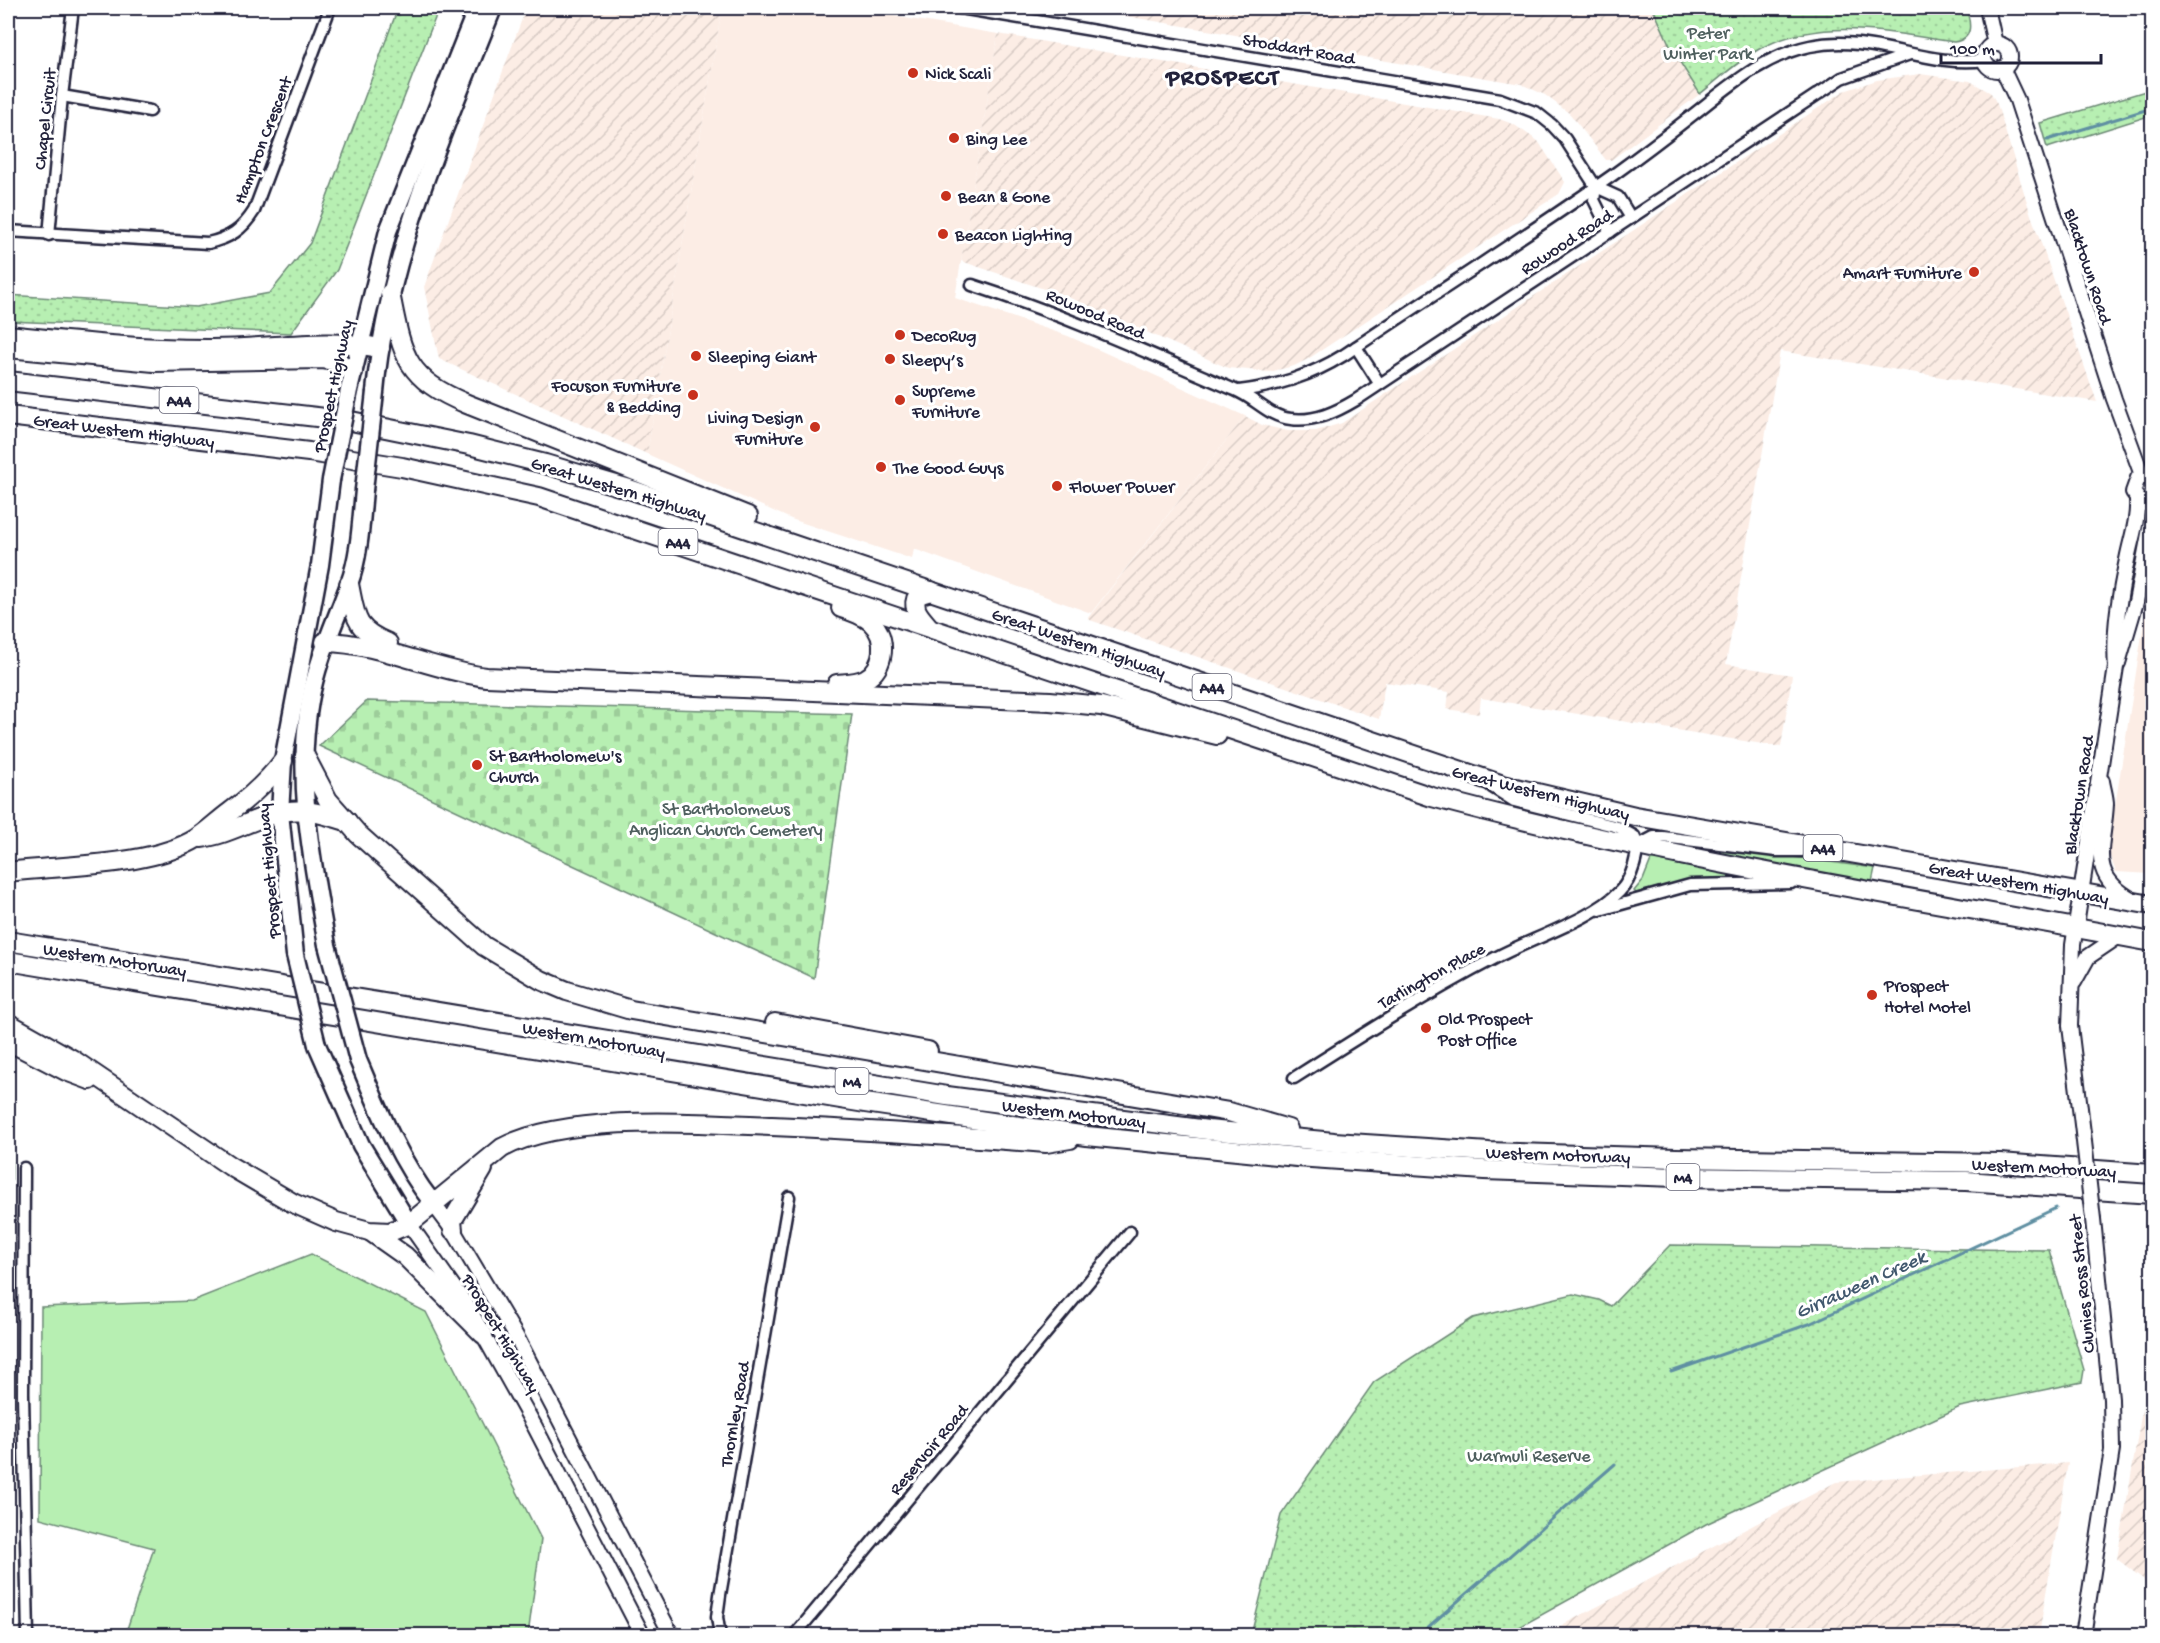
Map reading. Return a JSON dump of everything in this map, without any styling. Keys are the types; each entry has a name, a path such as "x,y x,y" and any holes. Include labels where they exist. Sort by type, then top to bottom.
{"highway":[{"path":"390,293 394,325 403,352 422,378 447,396 780,529 860,567"},
{"path":"8,335 120,346 209,349 342,342 380,348"},
{"path":"8,348 154,362 322,359 339,362 354,372"},
{"name":"Great Western Highway","path":"8,381 339,420 469,445 629,489 1474,776 1565,802 2144,903"},
{"name":"Great Western Highway","path":"8,416 309,452 402,467 539,496 1452,802 1560,831 1821,882 2152,942"},
{"path":"349,584 356,616 367,635 417,653 470,667 517,673 839,684 866,678 875,672 882,652 879,632 872,622 738,562"},
{"path":"929,627 916,611 915,603 918,595 931,591"},
{"path":"325,642 348,642 375,648 439,669 503,678 952,695 1101,706 1327,762"},
{"path":"305,756 328,800 358,834 484,946 540,980 567,991 631,1010 1229,1112 1334,1142"},
{"path":"196,839 249,797 272,776 283,761"},
{"path":"8,872 116,861 156,854 196,839 216,837 280,813 305,810 347,821"},
{"name":"Western Motorway","path":"8,941 947,1096 1196,1128 1334,1142 1606,1156 2043,1164 2152,1174"},
{"name":"Western Motorway","path":"8,961 842,1099 1087,1136 1308,1158 1474,1170 1676,1177 1966,1181 2152,1194"},
{"path":"8,1023 64,1054 256,1183 336,1222 369,1231 390,1232 409,1224 502,1148 537,1134 604,1126 667,1123 831,1129 1046,1143 1087,1136"},
{"path":"8,1041 66,1071 118,1089"},
{"path":"453,1230 452,1221 489,1160"},
{"path":"369,1231 405,1256 483,1334"}],"main road":[{"name":"Prospect Highway","path":"477,8 388,231 360,344 332,480 320,565 283,761 280,813 295,955 317,1045 361,1144 409,1224 469,1309 535,1426 643,1635"},
{"name":"Prospect Highway","path":"493,8 435,151 407,232 390,293 380,348 355,562 349,584 325,642 310,701 305,756 305,810 327,945 358,1060 397,1148 415,1180 453,1230 546,1390 672,1635"},
{"path":"1987,8 1995,44"},
{"path":"1995,44 2003,45 2009,51 2008,63 2002,68 1990,67 1985,60 1985,52 1995,44"},
{"name":"Blacktown Road","path":"2002,68 2017,100 2107,378 2147,475 2134,487 2137,500 2137,522 2114,641 2116,668"},
{"path":"2137,500 2146,505 2152,505"},
{"name":"Blacktown Road","path":"2075,928 2116,668 2147,575 2152,518"},
{"path":"2118,617 2125,604 2130,583 2147,575 2133,563 2133,537"},
{"path":"2100,773 2106,802 2100,850 2104,873 2109,883 2144,903"},
{"name":"Clunies Ross Street","path":"2075,928 2070,1026 2111,1399 2112,1450 2083,1635"},
{"path":"2071,989 2088,957 2119,936"}],"street":[{"name":"Chapel Circuit","path":"49,235 73,8"},
{"name":"Hampton Crescent","path":"8,231 208,243 229,238 245,225 254,211 330,8"},
{"name":"Stoddart Road","path":"960,8 1500,99 1537,113 1551,124 1565,139 1596,187 1618,197 1631,218"},
{"path":"2147,8 2152,11"},
{"name":"Rowood Road","path":"1239,391 1272,387 1309,375 1356,347 1596,187 1658,143 1744,76 1780,55 1811,45 1848,42 1870,43 1910,54 1958,60 1985,60"},
{"name":"Rowood Road","path":"972,285 1032,304 1239,391 1276,415 1302,420 1327,415 1340,410 1842,78 1910,54"},
{"path":"62,96 150,111"},
{"name":"Stoddart Road","path":"1596,187 1596,205 1610,232"},
{"path":"1356,347 1379,383"},
{"path":"1474,776 1514,801 1624,829 1634,836 1637,846 1654,837 1663,837 1776,851 1846,852"},
{"name":"Tarlington Place","path":"1294,1078 1422,996 1590,912 1621,891 1632,870 1637,846"},
{"name":"Tarlington Place","path":"1590,912 1690,885 1821,882"},
{"path":"24,1168 23,1394 28,1635"},
{"name":"Thornley Road","path":"720,1635 717,1617 720,1595 789,1197"},
{"name":"Reservoir Road","path":"794,1635 1130,1232"}],"shaded area":[{"path":"526,8 722,8 647,454 439,359 424,287"},
{"path":"722,8 846,8 998,34 955,298 1068,336 1245,416 1091,613 914,549 912,559 791,519 647,454"},
{"path":"1079,8 1653,8 1671,48 1700,94 1611,160 1606,160 1570,114 1545,95 1521,84"},
{"path":"998,34 1499,119 1513,124 1538,141 1565,182 1559,194 1308,359 1294,366 1269,372 1228,368 1068,297 961,261"},
{"path":"1920,74 1970,81 1991,93 1997,104 2030,212 2097,402 1780,351 1726,664 1792,675 1781,747 1481,698 1479,714 1447,709 1449,692 1385,682 1379,719 1087,619 1245,416 1262,425 1288,431 1316,431 1342,423 1844,91 1877,80"},
{"path":"2152,592 2152,874 2116,872 2108,851 2148,596"},
{"path":"2152,1387 2152,1586 2117,1559 2144,1398"},
{"path":"2068,1463 2039,1635 1543,1635 1836,1482"}],"green space":[{"path":"398,8 439,8 337,270 291,333 8,321 8,295 196,307 270,293 310,243"},
{"name":"Peter Winter Park","path":"1653,8 1966,8 1970,25 1965,38 1954,42 1857,30 1810,32 1786,38 1746,57 1700,94 1671,48"},
{"path":"2152,89 2152,115 2047,148 2040,123"},
{"name":"St Bartholomews Anglican Church Cemetery","path":"367,701 852,714 814,978 319,746"},
{"path":"1692,844 1875,868 1872,882 1690,848"},
{"path":"1651,860 1735,875 1734,878 1675,883 1636,893 1634,891 1643,880"},
{"path":"8,1104 12,1106 8,1521"},
{"name":"Warmuli Reserve","path":"1670,1245 2049,1250 2084,1370 2082,1382 1960,1407 1706,1524 1505,1635 1251,1635 1281,1515 1374,1382 1473,1318 1573,1294 1599,1300 1611,1306"},
{"path":"311,1254 426,1312 541,1539 528,1635 125,1635 154,1548 40,1518 41,1307 192,1301"}],"waterway":[{"path":"2047,140 2152,108"},
{"name":"Girraween Creek","path":"1671,1372 1809,1324 2056,1208"},
{"name":"Girraween Creek","path":"1418,1636 1615,1464"}],"place":[{"name":"Nick Scali","path":"913,73"},
{"name":"Bing Lee","path":"954,138"},
{"name":"Bean & Gone","path":"946,196"},
{"name":"Beacon Lighting","path":"943,234"},
{"name":"Amart Furniture","path":"1974,272"},
{"name":"DecoRug","path":"900,335"},
{"name":"Sleeping Giant","path":"696,356"},
{"name":"Sleepy’s","path":"890,359"},
{"name":"Focuson Furniture & Bedding","path":"693,395"},
{"name":"Supreme Furniture","path":"900,400"},
{"name":"Living Design Furniture","path":"815,427"},
{"name":"The Good Guys","path":"881,467"},
{"name":"Flower Power","path":"1057,486"},
{"name":"St Bartholomew's Church","path":"477,765"},
{"name":"Prospect Hotel Motel","path":"1872,995"},
{"name":"Old Prospect Post Office","path":"1426,1028"}],"district":[{"name":"PROSPECT","path":"1223,76"}]}
